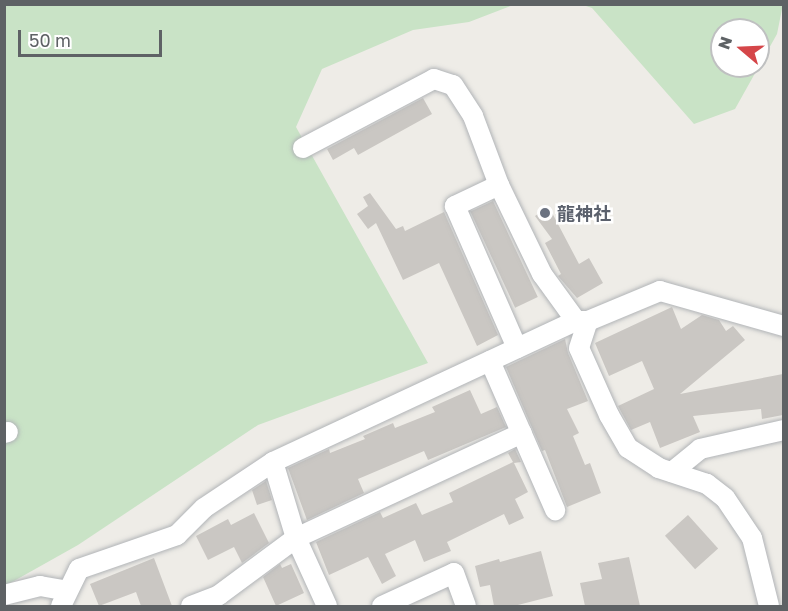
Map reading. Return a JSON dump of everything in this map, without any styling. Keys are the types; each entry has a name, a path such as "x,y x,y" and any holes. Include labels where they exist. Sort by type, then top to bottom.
{"street":[{"path":"303,148 434,79 453,85 473,116 500,185 542,274 582,321 579,348 609,415 628,448 658,468 707,484 725,498 752,538 769,606"},
{"path":"500,185 454,206 517,348"},
{"path":"4,595 40,586 64,599 79,569 177,536 204,508 273,462 517,348 660,291 783,326"},
{"path":"490,361 555,510"},
{"path":"672,472 700,449 783,430"},
{"path":"191,606 219,595 296,538 522,433"},
{"path":"273,462 296,538 327,606"},
{"path":"382,606 454,573 466,606"}],"green space":[{"path":"783,4 777,34 770,46 770,18 710,18 710,78 752,78 735,109 694,124 592,8 583,5"},
{"path":"5,5 513,5 469,22 413,30 322,69 296,127 428,363 258,425 78,545 5,586"}],"building":[{"path":"423,98 432,114 358,155 354,148 333,160 327,149"},
{"path":"370,193 396,229 403,226 405,231 444,212 498,335 477,346 439,263 403,280 376,223 368,229 357,214 368,206 363,197"},
{"path":"493,201 538,297 515,308 470,212"},
{"path":"549,207 579,264 589,258 603,283 577,298 558,276 561,274 545,243 552,239 535,216"},
{"path":"672,307 681,329 702,315 719,320 726,331 733,326 745,340 680,394 783,374 783,415 762,419 761,409 693,416 700,432 660,448 650,422 631,430 618,406 654,389 642,361 609,376 595,343"},
{"path":"565,339 568,353 588,401 567,409 579,433 573,436 585,465 590,463 601,493 567,507 545,450 542,451 506,367"},
{"path":"470,390 481,414 497,407 506,427 428,460 424,451 358,479 364,493 307,520 288,468 329,449 330,453 365,439 363,436 393,423 395,428 435,412 432,407"},
{"path":"515,449 521,462 514,463 528,492 515,499 524,518 509,525 504,514 447,542 451,551 424,562 415,540 385,554 396,576 382,584 368,557 329,575 316,542 380,512 383,518 416,503 422,515 453,502 449,493 513,462 508,453"},
{"path":"266,481 272,500 257,505 252,490"},
{"path":"254,513 269,543 242,563 234,547 208,560 196,536 228,519 231,525"},
{"path":"688,515 718,548 695,569 665,536"},
{"path":"541,551 553,596 514,606 494,606 490,585 480,587 475,566"},
{"path":"629,557 640,606 585,606 580,583 602,579 598,563"},
{"path":"154,558 172,606 141,606 136,592 99,606 90,584"},
{"path":"280,564 282,568 291,564 304,593 276,606 263,577"}],"place":[{"name":"龍神社","path":"545,213"}]}
